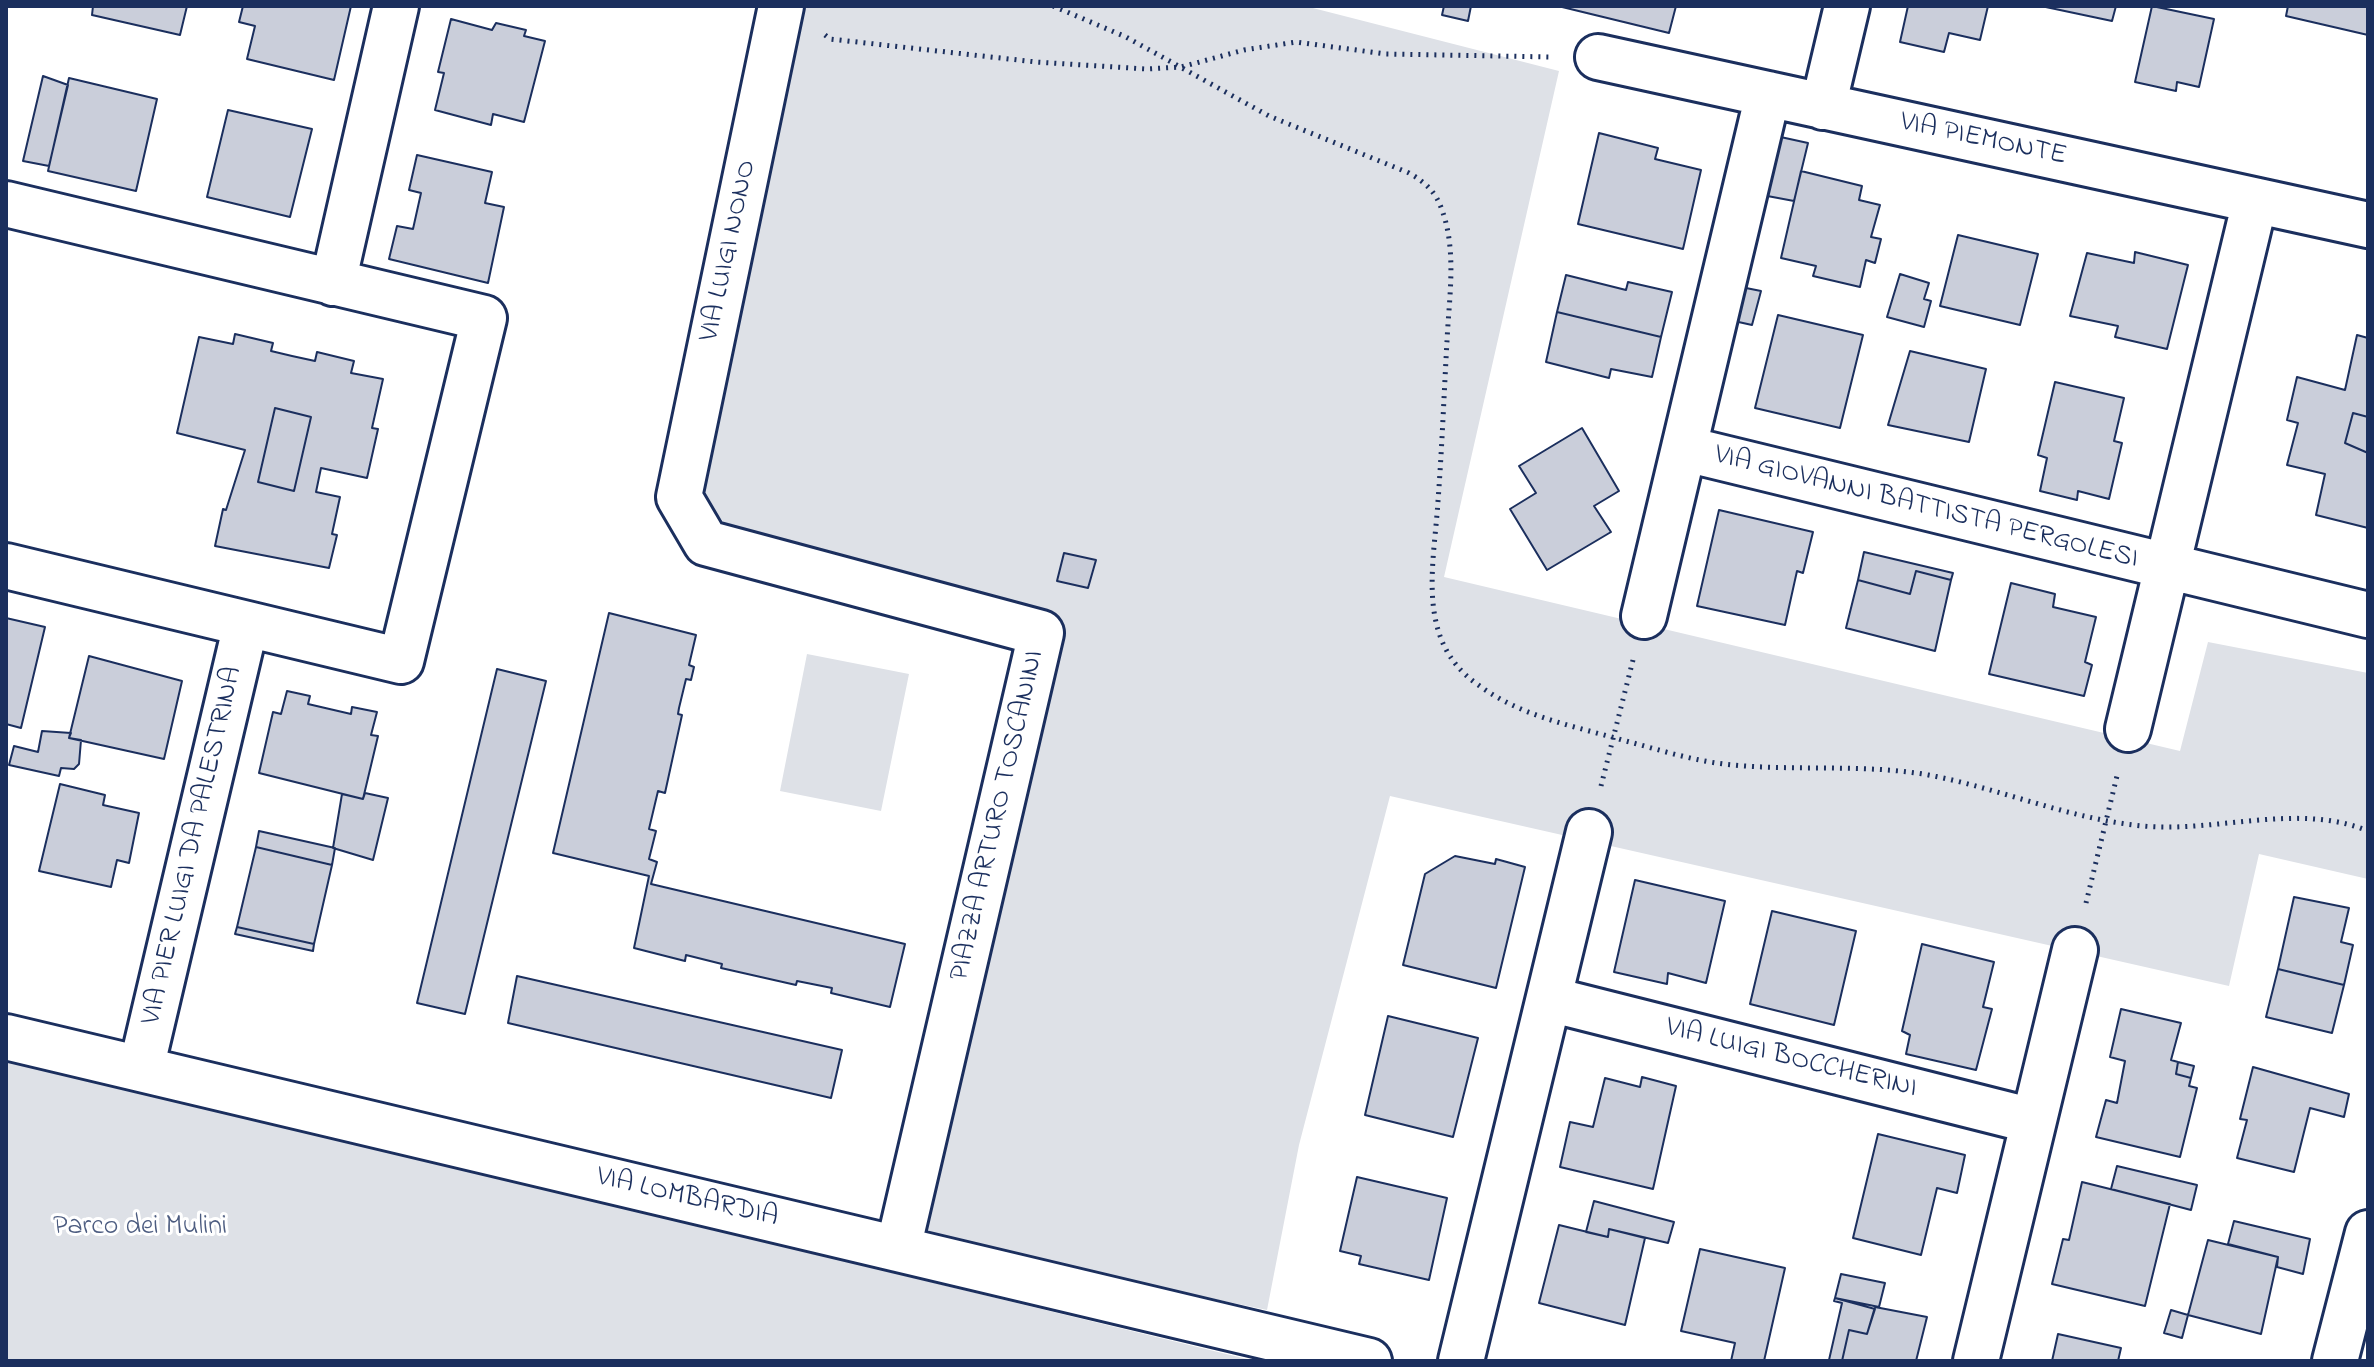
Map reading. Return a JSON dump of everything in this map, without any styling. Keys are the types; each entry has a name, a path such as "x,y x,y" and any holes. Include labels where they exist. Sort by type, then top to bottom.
{"street":[{"path":"333,283 396,6"},
{"name":"VIA LUIGI NONO","path":"679,497 781,6"},
{"path":"1823,107 1847,6"},
{"name":"VIA PIEMONTE","path":"1598,57 2368,225"},
{"name":"VIA GIOVANNI BATTISTA PERGOLESI","path":"1644,616 1768,94"},
{"name":"VIA GIOVANNI BATTISTA PERGOLESI","path":"2128,729 2255,201"},
{"path":"6,204 484,318 401,661 6,566"},
{"name":"VIA GIOVANNI BATTISTA PERGOLESI","path":"1686,449 2368,615"},
{"name":"PIAZZA ARTURO TOSCANINI","path":"679,497 706,543 1041,633 898,1249"},
{"name":"VIA PIER LUIGI DA PALESTRINA","path":"141,1069 246,624"},
{"path":"1461,1361 1589,832"},
{"path":"1976,1361 2075,950"},
{"name":"VIA LUIGI BOCCHERINI","path":"1549,999 2033,1121"},
{"name":"VIA LOMBARDIA","path":"6,1037 1369,1361"},
{"path":"2335,1361 2368,1233"}],"path":[{"path":"819,31 830,39 1036,62 1146,69 1181,67 1244,50 1296,42 1386,54 1598,57"},
{"path":"1589,832 1644,616"},
{"path":"2075,950 2128,729"}],"green space":[{"path":"798,6 1305,6 1559,71 1444,577 2180,751 2208,642 2368,673 2368,879 2259,854 2229,986 1390,796 1299,1145 1267,1310 913,1236 1056,616 727,526 701,495"},
{"path":"807,654 909,674 881,811 780,791"},
{"name":"Parco dei Mulini","path":"6,1062 367,1145 1255,1361 6,1361"}],"building":[{"path":"93,6 187,6 180,35 92,15"},
{"path":"243,6 351,6 334,80 247,59 255,26 239,22"},
{"path":"1444,6 1471,6 1468,21 1442,15"},
{"path":"1558,6 1676,6 1669,33"},
{"path":"1908,6 1988,6 1980,40 1949,33 1944,52 1900,42"},
{"path":"2041,6 2116,6 2112,21"},
{"path":"2152,6 2214,19 2199,87 2177,82 2176,91 2135,82"},
{"path":"2288,6 2368,6 2368,35 2286,16"},
{"path":"451,19 492,30 496,23 526,30 524,36 545,41 524,122 493,114 491,125 435,110 444,73 438,72"},
{"path":"43,76 68,85 49,166 23,161"},
{"path":"69,78 157,99 136,191 48,171"},
{"path":"228,110 312,129 290,217 207,197"},
{"path":"1599,133 1658,148 1655,159 1701,170 1683,249 1578,224"},
{"path":"1776,136 1808,143 1794,201 1762,195"},
{"path":"417,155 492,172 485,203 504,207 488,283 389,259 397,226 413,229 421,193 409,190"},
{"path":"1801,171 1862,186 1859,200 1880,205 1871,237 1881,239 1875,263 1866,260 1860,287 1813,276 1816,266 1781,258"},
{"path":"1958,235 2038,254 2020,325 1940,306"},
{"path":"2135,252 2188,265 2167,349 2115,337 2118,326 2070,316 2087,253 2134,263"},
{"path":"1900,274 1929,283 1924,299 1931,301 1924,327 1887,317"},
{"path":"1566,275 1626,290 1628,282 1672,292 1661,337 1557,312"},
{"path":"1741,287 1761,291 1752,325 1734,321"},
{"path":"1557,312 1661,337 1652,377 1611,369 1609,378 1546,362"},
{"path":"1778,315 1863,335 1840,428 1755,408"},
{"path":"235,334 273,343 271,351 292,356 315,361 317,352 354,361 351,373 383,379 372,428 378,429 367,478 321,468 316,492 340,497 332,534 337,535 329,568 215,546 223,509 226,510 245,450 177,433 199,337 233,344","holes":["275,408 311,417 294,491 258,482"]},
{"path":"2357,335 2368,338 2368,417 2353,413 2345,443 2368,453 2368,528 2316,515 2325,474 2287,465 2298,423 2287,420 2297,377 2345,390"},
{"path":"1910,351 1986,369 1969,442 1888,425"},
{"path":"2055,382 2124,398 2114,441 2122,443 2109,499 2078,491 2077,500 2040,491 2047,458 2038,455"},
{"path":"275,408 311,417 294,491 258,482"},
{"path":"2353,413 2368,417 2368,453 2345,443"},
{"path":"1582,428 1619,491 1594,506 1611,532 1547,570 1510,509 1536,493 1519,466"},
{"path":"1719,510 1813,532 1803,573 1797,571 1785,625 1697,606"},
{"path":"1864,552 1953,573 1951,580 1916,571 1910,594 1858,580"},
{"path":"1064,553 1096,560 1088,588 1057,581"},
{"path":"1916,571 1951,580 1935,651 1846,628 1858,580 1910,594"},
{"path":"2011,583 2055,594 2053,607 2096,617 2085,662 2092,665 2084,696 1989,674"},
{"path":"609,613 696,635 689,665 694,667 691,680 686,679 679,708 678,714 682,715 665,793 658,791 649,829 656,831 649,859 657,862 651,884 905,944 890,1007 831,993 832,988 797,981 796,985 721,968 722,964 686,955 685,961 634,948 649,876 553,853"},
{"path":"6,618 45,627 21,728 6,724"},
{"path":"89,656 182,681 164,759 69,738"},
{"path":"497,669 546,681 465,1014 417,1003"},
{"path":"287,691 310,696 308,704 351,714 352,707 377,712 371,735 378,736 363,799 259,773 273,712 281,714"},
{"path":"42,731 71,733 69,738 81,740 79,764 74,769 61,768 59,776 9,765 14,746 38,752"},
{"path":"60,784 105,795 103,805 139,813 129,863 117,860 111,887 39,871"},
{"path":"365,793 388,798 373,860 333,848 342,794 363,799"},
{"path":"259,831 335,848 332,865 256,847"},
{"path":"256,847 332,865 314,944 237,927"},
{"path":"1455,856 1495,864 1496,859 1525,867 1496,988 1403,965 1425,874"},
{"path":"1635,880 1725,901 1706,983 1668,973 1667,984 1614,972"},
{"path":"2294,897 2349,908 2341,942 2353,945 2344,985 2278,969"},
{"path":"1772,911 1856,931 1834,1025 1750,1004"},
{"path":"237,927 314,944 313,951 235,934"},
{"path":"1922,944 1994,962 1983,1007 1992,1009 1976,1070 1906,1054 1910,1035 1902,1031"},
{"path":"2278,969 2344,985 2332,1033 2266,1017"},
{"path":"517,976 842,1050 831,1098 508,1023"},
{"path":"2121,1009 2181,1023 2171,1060 2178,1062 2176,1074 2191,1078 2189,1086 2197,1088 2180,1157 2096,1137 2106,1100 2117,1103 2125,1061 2110,1057"},
{"path":"1388,1016 1478,1038 1453,1137 1365,1115"},
{"path":"2178,1062 2194,1066 2191,1078 2176,1074"},
{"path":"2253,1067 2349,1094 2344,1117 2310,1108 2294,1172 2237,1158 2247,1120 2240,1119"},
{"path":"1642,1077 1676,1086 1653,1189 1560,1167 1570,1122 1593,1127 1605,1078 1640,1087"},
{"path":"1878,1134 1965,1155 1957,1193 1937,1188 1921,1255 1853,1238"},
{"path":"2117,1166 2197,1185 2191,1210 2111,1189"},
{"path":"1357,1177 1447,1198 1429,1280 1359,1264 1361,1256 1340,1251"},
{"path":"2082,1182 2170,1204 2145,1306 2052,1284 2063,1239 2069,1240"},
{"path":"1594,1201 1674,1222 1668,1243 1609,1229 1608,1237 1586,1232"},
{"path":"2234,1221 2310,1239 2303,1274 2277,1267 2278,1257 2228,1244"},
{"path":"1559,1225 1608,1237 1609,1229 1645,1238 1625,1325 1539,1303"},
{"path":"2208,1240 2278,1257 2261,1334 2188,1315"},
{"path":"1700,1249 1785,1268 1764,1361 1731,1361 1735,1343 1681,1331"},
{"path":"1841,1274 1885,1283 1879,1307 1835,1298"},
{"path":"1835,1298 1875,1309 1867,1334 1849,1330 1842,1361 1829,1360 1842,1303 1834,1301"},
{"path":"1875,1307 1927,1317 1916,1361 1842,1361 1849,1330 1867,1334"},
{"path":"2171,1310 2188,1315 2182,1338 2164,1333"},
{"path":"2058,1334 2121,1348 2118,1361 2052,1361"}]}
